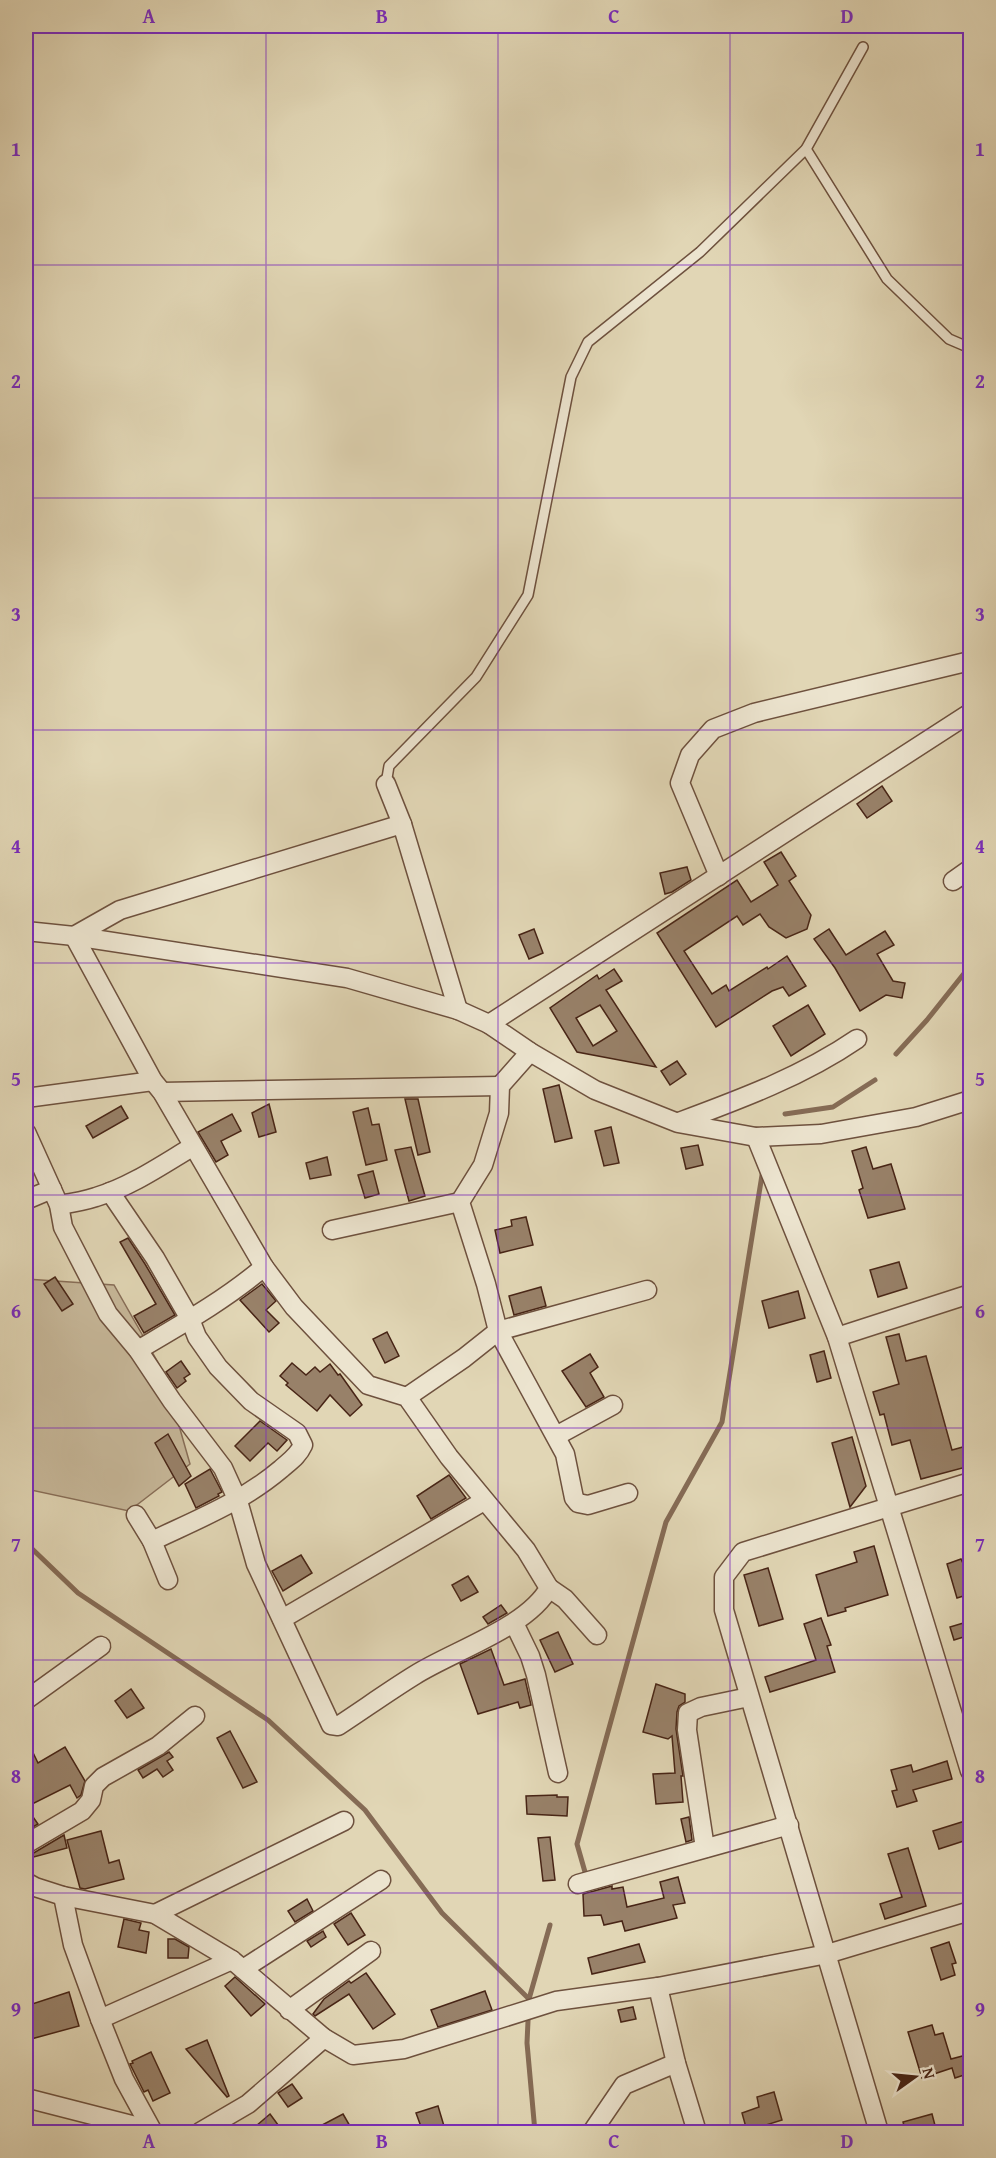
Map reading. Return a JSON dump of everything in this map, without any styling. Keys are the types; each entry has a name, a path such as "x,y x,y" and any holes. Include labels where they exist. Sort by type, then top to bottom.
{"street":[{"path":"719,876 680,783 690,755 713,729 754,713 970,661"},
{"path":"489,1024 970,713"},
{"path":"386,784 402,824 458,1010"},
{"path":"74,936 120,910 402,824"},
{"path":"953,881 970,869"},
{"path":"26,931 74,936 347,978 458,1010 489,1024 530,1052 595,1090 678,1123 756,1137 821,1134 916,1117 970,1100"},
{"path":"74,936 192,1147 264,1268 294,1307 368,1385 407,1397 449,1458 526,1550 549,1588 565,1599 597,1635"},
{"path":"678,1123 761,1092 832,1056 857,1039"},
{"path":"332,1230 460,1202 483,1166 499,1113 500,1086 530,1052"},
{"path":"26,1098 158,1087 500,1086"},
{"path":"26,1132 56,1197 63,1227 108,1314 138,1350 172,1401 223,1468 238,1501 256,1564 331,1725 338,1726 416,1674 514,1623 545,1596 549,1588"},
{"path":"756,1137 837,1336 970,1771"},
{"path":"26,1200 97,1197 150,1173 192,1147"},
{"path":"110,1192 155,1258 190,1319 197,1337 218,1367 251,1401 297,1433 303,1445 299,1454 265,1483 238,1501 152,1541"},
{"path":"460,1202 498,1330 566,1454 574,1498 578,1503 588,1505 628,1493"},
{"path":"138,1350 242,1286 264,1268"},
{"path":"407,1397 464,1358 498,1330 646,1290"},
{"path":"837,1336 970,1294"},
{"path":"556,1436 613,1405"},
{"path":"879,2133 724,1610 724,1577 742,1552 970,1482"},
{"path":"282,1619 484,1501"},
{"path":"136,1515 152,1541 168,1580"},
{"path":"514,1623 530,1656 536,1675 558,1773"},
{"path":"26,1700 101,1646"},
{"path":"705,1848 687,1730 688,1713 701,1707 749,1697"},
{"path":"26,1844 82,1811 91,1800 94,1786 103,1777 158,1746 195,1716"},
{"path":"155,1914 344,1821"},
{"path":"578,1884 789,1825"},
{"path":"100,2019 237,1965 381,1880"},
{"path":"26,1882 63,1896 155,1914 237,1965 324,2038 353,2055 405,2049 556,2001 658,1987 827,1954 970,1911"},
{"path":"63,1896 73,1945 100,2019 124,2079 152,2131"},
{"path":"289,2010 371,1951"},
{"path":"658,1987 676,2063 697,2133"},
{"path":"200,2133 248,2104 324,2038"},
{"path":"592,2133 624,2085 676,2063"},
{"path":"26,2098 152,2131"}],"lane":[{"path":"386,784 389,766 476,677 528,595 571,377 588,342 700,252 806,149 863,46"},
{"path":"806,149 887,279 949,339 970,348"}],"shaded area":[{"path":"26,1279 114,1285 164,1373 190,1464 129,1511 26,1489"}],"building":[{"path":"882,786 892,801 867,818 857,804"},
{"path":"781,852 796,876 789,881 811,915 807,929 786,938 769,927 760,914 743,925 737,916 684,951 712,994 726,985 729,991 787,956 806,986 789,996 783,987 772,991 716,1027 657,933 737,880 751,902 778,885 764,862"},
{"path":"687,867 691,880 665,894 660,873"},
{"path":"534,929 543,953 529,959 519,935"},
{"path":"829,929 846,955 885,931 894,945 877,954 893,981 905,983 902,998 886,995 860,1011 835,968 814,939"},
{"path":"614,969 622,981 606,990 656,1067 577,1052 550,1008 597,975 599,979","holes":["600,1005 617,1031 593,1046 576,1018"]},
{"path":"808,1005 825,1034 791,1056 773,1026"},
{"path":"677,1061 686,1074 670,1085 661,1071"},
{"path":"559,1085 572,1138 555,1142 543,1089"},
{"path":"405,1099 418,1099 430,1152 418,1155"},
{"path":"269,1104 276,1132 259,1137 252,1113"},
{"path":"121,1106 128,1118 93,1138 86,1126"},
{"path":"368,1108 372,1125 379,1124 387,1160 366,1165 353,1112"},
{"path":"232,1114 241,1131 221,1141 228,1155 216,1162 198,1132"},
{"path":"611,1127 619,1163 604,1166 595,1131"},
{"path":"698,1145 703,1165 686,1169 681,1148"},
{"path":"411,1147 425,1196 409,1201 395,1150"},
{"path":"866,1147 873,1169 891,1164 905,1209 868,1218 859,1190 863,1188 852,1151"},
{"path":"327,1157 331,1175 310,1179 306,1163"},
{"path":"373,1171 379,1194 365,1198 358,1175"},
{"path":"526,1217 533,1245 500,1253 495,1230 512,1226 511,1220"},
{"path":"128,1238 175,1315 144,1333 134,1316 156,1304 120,1242"},
{"path":"899,1262 907,1288 878,1297 870,1270"},
{"path":"55,1277 73,1304 62,1311 44,1284"},
{"path":"262,1284 276,1301 266,1310 279,1323 269,1332 240,1300"},
{"path":"541,1287 546,1306 514,1315 509,1296"},
{"path":"798,1291 805,1318 769,1328 762,1301"},
{"path":"387,1332 399,1356 385,1363 373,1339"},
{"path":"899,1334 906,1361 926,1356 952,1450 970,1445 970,1466 921,1479 910,1440 892,1445 884,1414 880,1415 873,1392 899,1384 886,1337"},
{"path":"824,1351 831,1378 817,1382 810,1355"},
{"path":"590,1354 598,1367 590,1373 604,1397 586,1407 562,1371"},
{"path":"181,1361 190,1374 184,1378 186,1381 177,1388 166,1372"},
{"path":"292,1363 306,1375 315,1367 320,1372 330,1364 362,1405 350,1416 330,1395 317,1411 286,1385 288,1383 280,1376"},
{"path":"260,1421 287,1440 277,1451 268,1443 250,1461 235,1446"},
{"path":"168,1434 191,1476 179,1486 155,1443"},
{"path":"852,1437 866,1486 850,1507 832,1443"},
{"path":"210,1469 222,1492 218,1494 219,1496 196,1508 185,1484"},
{"path":"449,1475 466,1498 431,1519 417,1496"},
{"path":"874,1546 888,1595 845,1608 846,1611 828,1616 816,1575 857,1562 854,1552"},
{"path":"301,1555 312,1573 283,1591 272,1571"},
{"path":"961,1559 970,1579 970,1594 957,1598 947,1564"},
{"path":"768,1568 783,1619 759,1626 744,1575"},
{"path":"468,1576 478,1592 461,1601 452,1585"},
{"path":"501,1605 507,1613 488,1624 483,1617"},
{"path":"821,1618 831,1645 827,1646 835,1672 770,1692 765,1677 816,1660 804,1624"},
{"path":"970,1621 970,1635 954,1640 950,1627"},
{"path":"558,1632 573,1664 555,1672 540,1640"},
{"path":"491,1649 504,1685 525,1679 531,1705 520,1708 518,1702 478,1714 460,1664"},
{"path":"656,1684 685,1694 685,1702 679,1706 677,1712 676,1729 683,1776 681,1776 683,1802 656,1804 653,1774 675,1773 672,1736 668,1739 643,1732"},
{"path":"131,1689 144,1708 127,1718 115,1701"},
{"path":"230,1731 257,1782 243,1788 217,1738"},
{"path":"26,1738 38,1763 65,1747 85,1781 81,1795 77,1798 70,1785 26,1807"},
{"path":"169,1752 173,1757 167,1761 173,1770 163,1777 157,1769 143,1778 138,1770"},
{"path":"947,1761 952,1779 913,1790 917,1801 897,1807 892,1791 897,1790 891,1770 911,1765 913,1772"},
{"path":"557,1795 557,1797 568,1797 567,1816 527,1814 526,1796"},
{"path":"26,1807 38,1824 26,1831"},
{"path":"689,1817 692,1840 686,1842 681,1819"},
{"path":"965,1821 970,1839 939,1849 933,1831"},
{"path":"101,1831 109,1863 119,1860 124,1879 85,1889 80,1888 67,1840"},
{"path":"64,1835 67,1848 26,1859 26,1855 32,1854"},
{"path":"550,1837 555,1880 543,1881 538,1838"},
{"path":"908,1848 926,1906 885,1919 880,1904 902,1897 888,1854"},
{"path":"678,1877 685,1903 673,1905 677,1918 625,1931 622,1921 604,1925 601,1915 584,1916 583,1894 612,1886 612,1889 623,1887 627,1907 664,1898 660,1882"},
{"path":"307,1899 313,1911 295,1922 288,1911"},
{"path":"351,1913 365,1935 348,1945 334,1924"},
{"path":"124,1919 141,1923 139,1930 149,1932 146,1953 118,1947"},
{"path":"323,1931 326,1937 311,1947 307,1941"},
{"path":"168,1939 175,1939 189,1947 188,1958 168,1958"},
{"path":"949,1942 956,1963 952,1964 955,1975 941,1980 931,1948"},
{"path":"639,1944 645,1962 592,1974 588,1958"},
{"path":"366,1973 395,2014 373,2029 349,1994 315,2016 313,2014 324,1999 349,1981 351,1983"},
{"path":"235,1977 265,2004 251,2016 225,1986"},
{"path":"485,1991 492,2010 438,2027 431,2010"},
{"path":"69,1992 79,2026 31,2039 26,2006"},
{"path":"633,2007 636,2019 621,2022 618,2010"},
{"path":"932,2025 935,2035 943,2033 951,2059 970,2054 970,2073 955,2078 952,2068 922,2078 908,2032"},
{"path":"207,2040 229,2096 227,2097 186,2049"},
{"path":"151,2052 170,2093 153,2101 148,2090 144,2092 130,2064"},
{"path":"292,2084 302,2098 288,2107 278,2093"},
{"path":"774,2092 782,2120 747,2131 742,2113 759,2107 757,2097"},
{"path":"438,2106 444,2126 423,2132 416,2113"},
{"path":"270,2114 284,2133 248,2133"},
{"path":"343,2114 354,2133 307,2133"},
{"path":"932,2114 937,2133 906,2133 903,2122"}],"waterway":[{"path":"896,1054 927,1020 970,966"},
{"path":"785,1114 833,1107 875,1080"},
{"path":"585,1872 577,1844 666,1522 722,1422 763,1169"},
{"path":"26,1543 78,1593 268,1720 365,1810 442,1913 529,1999 527,2043 535,2132"},
{"path":"529,1999 550,1925"}]}
